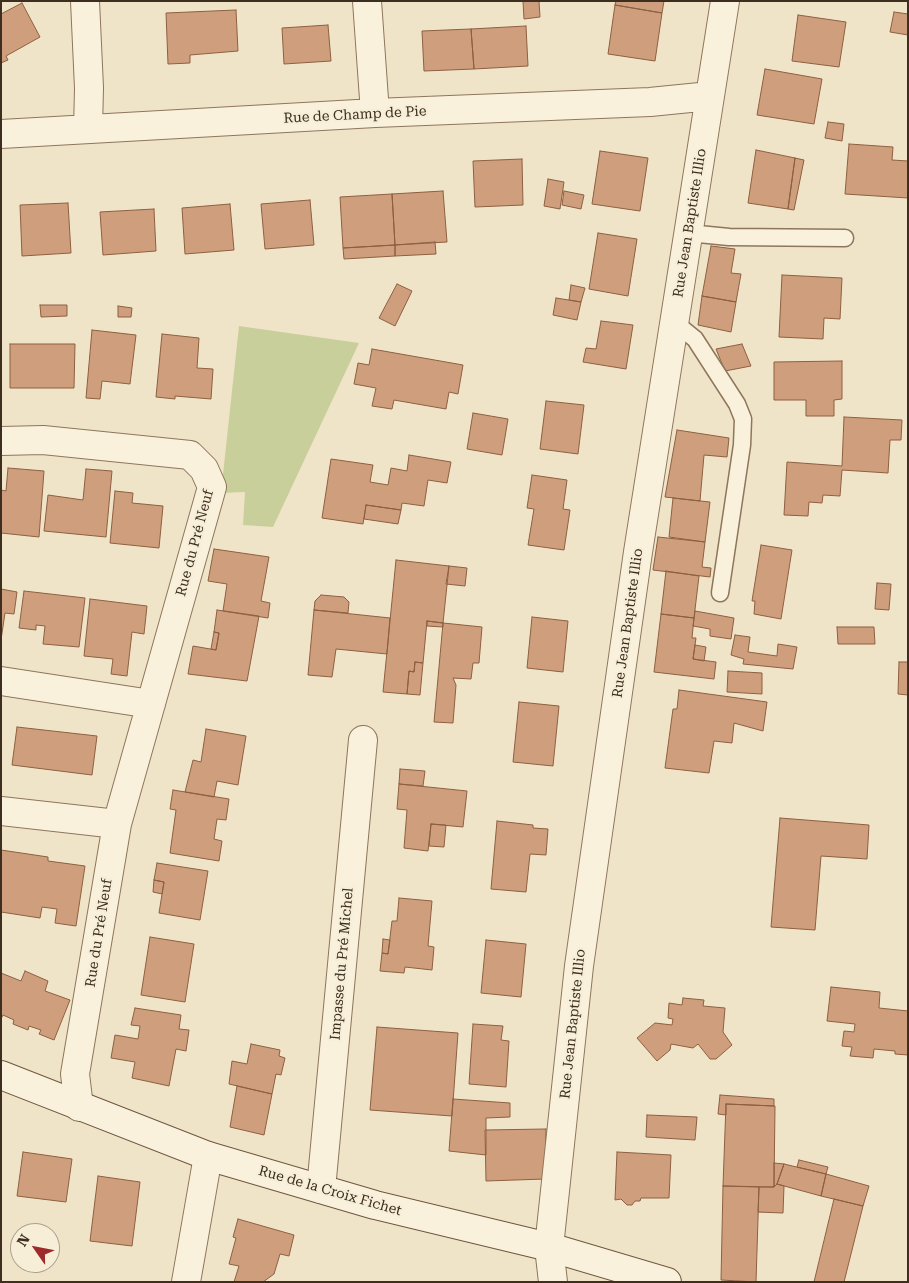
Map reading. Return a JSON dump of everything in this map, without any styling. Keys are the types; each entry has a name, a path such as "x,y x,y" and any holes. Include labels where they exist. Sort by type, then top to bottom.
{"street":[{"path":"85,1 90,88 88,129"},
{"path":"366,1 375,113"},
{"name":"Rue Jean Baptiste Illio","path":"552,1282 549,1247 579,966 638,552 725,1"},
{"name":"Rue de Champ de Pie","path":"1,134 375,113 650,102 710,96"},
{"name":"Rue du Pré Neuf","path":"1,441 43,440 190,455 204,469 212,486 117,824 75,1074 78,1107"},
{"path":"1,681 151,704"},
{"name":"Impasse du Pré Michel","path":"320,1189 363,740"},
{"path":"1,810 117,824"},
{"name":"Rue de la Croix Fichet","path":"1,1075 78,1107 208,1156 375,1205 549,1247 667,1282"},
{"path":"186,1282 208,1156"}],"lane":[{"path":"688,233 729,237 845,238"},
{"path":"674,322 696,339 737,404 743,420 742,445 720,593"}],"green space":[{"path":"239,326 359,343 273,527 243,525 245,492 221,493"}],"building":[{"path":"523,1 539,1 540,17 524,19"},
{"path":"616,1 664,1 662,13 615,5"},
{"path":"22,3 40,37 6,56 8,60 1,63 1,14"},
{"path":"615,5 662,13 655,61 608,54"},
{"path":"236,10 238,51 190,55 190,63 168,64 166,13"},
{"path":"894,12 908,14 908,35 890,32"},
{"path":"798,15 846,22 839,67 792,61"},
{"path":"328,25 331,61 284,64 282,28"},
{"path":"526,26 528,66 474,69 471,29"},
{"path":"471,29 474,69 424,71 422,31"},
{"path":"765,69 822,79 814,124 757,115"},
{"path":"828,122 844,124 842,141 825,138"},
{"path":"849,144 893,147 892,160 908,161 908,198 845,194"},
{"path":"756,150 795,158 788,209 748,203"},
{"path":"600,151 648,158 640,211 592,204"},
{"path":"795,158 804,160 794,210 788,209"},
{"path":"522,159 523,205 475,207 473,161"},
{"path":"548,179 564,182 560,209 544,206"},
{"path":"443,191 447,242 395,245 392,194"},
{"path":"564,191 584,195 581,209 562,205"},
{"path":"392,194 395,245 343,248 340,197"},
{"path":"310,200 314,245 265,249 261,204"},
{"path":"68,203 71,253 22,256 20,205"},
{"path":"230,204 234,250 185,254 182,208"},
{"path":"154,209 156,251 103,255 100,212"},
{"path":"598,233 637,239 628,296 589,289"},
{"path":"435,242 436,254 395,256 395,245"},
{"path":"395,245 395,256 344,259 343,248"},
{"path":"711,246 735,249 731,273 741,274 736,302 702,296"},
{"path":"782,275 842,278 840,319 824,318 823,339 779,337"},
{"path":"397,284 412,291 395,326 379,318"},
{"path":"571,285 585,288 581,302 569,300"},
{"path":"702,296 736,302 731,332 698,325"},
{"path":"556,298 581,302 577,320 553,315"},
{"path":"40,305 67,305 67,316 41,317"},
{"path":"118,306 132,308 131,317 118,317"},
{"path":"601,321 633,325 626,369 583,362 586,348 596,349"},
{"path":"92,330 136,335 130,384 102,381 100,399 86,398"},
{"path":"162,334 199,338 197,368 213,369 211,399 175,396 175,399 156,397"},
{"path":"10,344 75,344 74,388 10,388"},
{"path":"742,344 751,366 725,371 716,349"},
{"path":"372,349 463,365 458,394 449,392 446,409 394,400 392,409 372,406 376,388 354,384 358,363 369,365"},
{"path":"842,361 842,399 834,400 834,416 806,416 806,400 774,400 774,362"},
{"path":"546,401 584,405 578,454 540,449"},
{"path":"473,413 508,419 502,455 467,449"},
{"path":"844,417 902,420 901,440 890,440 888,473 842,470 840,496 823,495 822,503 809,502 808,516 784,515 787,462 842,466"},
{"path":"677,430 729,438 727,457 704,455 700,501 665,497"},
{"path":"409,455 451,462 447,483 428,480 424,506 402,503 401,510 366,505 363,524 322,518 331,459 373,465 370,482 388,485 391,468 407,471"},
{"path":"8,468 44,471 39,537 1,533 1,490 6,491"},
{"path":"86,469 112,471 106,537 44,531 48,495 83,500"},
{"path":"532,475 567,480 563,509 570,510 564,550 528,545 534,509 527,508"},
{"path":"115,491 133,493 132,503 163,506 159,548 110,543"},
{"path":"673,498 710,502 705,542 669,537"},
{"path":"366,505 401,510 398,524 364,519"},
{"path":"658,537 705,542 702,567 711,568 710,577 653,570"},
{"path":"761,545 792,550 781,619 754,614 755,601 752,601"},
{"path":"214,549 269,557 261,601 270,603 268,618 223,611 227,584 208,581"},
{"path":"396,560 449,566 443,623 427,621 423,663 415,662 414,672 409,671 407,694 383,692"},
{"path":"449,566 467,568 465,586 446,584"},
{"path":"666,571 699,576 694,618 661,614"},
{"path":"877,583 891,584 889,610 875,609"},
{"path":"1,589 17,592 14,614 5,613 1,640"},
{"path":"24,591 85,598 79,647 43,644 45,626 36,625 36,630 19,628"},
{"path":"321,595 344,597 349,602 348,613 314,610 315,601"},
{"path":"90,599 147,606 144,634 132,632 127,676 111,674 113,659 84,656"},
{"path":"217,610 259,616 247,681 188,674 193,646 216,650 219,633 214,632"},
{"path":"314,610 390,618 387,654 336,649 332,677 308,675"},
{"path":"695,611 734,618 731,639 710,636 710,629 693,626"},
{"path":"661,614 694,618 692,638 696,638 693,659 716,662 714,679 654,672"},
{"path":"532,617 568,621 563,672 527,668"},
{"path":"427,621 443,623 443,627 427,626"},
{"path":"443,623 482,627 479,663 473,663 471,679 453,678 456,685 453,723 434,722"},
{"path":"837,627 874,627 875,644 838,644"},
{"path":"214,632 219,633 216,650 211,649"},
{"path":"735,635 750,637 748,652 777,656 778,644 797,647 793,669 743,664 744,659 731,655"},
{"path":"695,645 706,647 704,661 693,659"},
{"path":"415,662 423,663 420,695 407,694 409,671 414,672"},
{"path":"899,662 908,662 908,695 898,694"},
{"path":"728,671 762,673 762,694 727,692"},
{"path":"679,690 767,702 763,731 734,723 732,743 714,741 709,773 665,768 673,709 677,709"},
{"path":"519,702 559,706 553,766 513,762"},
{"path":"17,727 97,736 92,775 12,765"},
{"path":"206,729 246,736 238,785 217,781 214,797 185,792 193,760 201,762"},
{"path":"400,769 425,771 423,786 399,784"},
{"path":"399,784 467,791 463,827 431,824 428,851 404,848 407,810 397,809"},
{"path":"173,790 229,799 226,820 217,819 214,839 222,841 219,861 170,853 176,810 170,809"},
{"path":"780,818 869,825 867,859 821,856 815,930 771,927"},
{"path":"497,821 533,825 533,828 548,829 546,855 530,854 526,892 491,889"},
{"path":"431,824 446,825 444,847 429,846"},
{"path":"1,850 48,857 48,861 85,866 76,926 55,923 57,909 42,907 40,918 1,912"},
{"path":"157,863 208,871 200,920 159,913 164,882 154,880"},
{"path":"154,880 164,882 162,894 153,892"},
{"path":"399,898 432,901 428,946 434,947 432,970 405,967 404,973 380,971 382,953 388,954 392,921 397,921"},
{"path":"150,937 194,944 185,1002 141,995"},
{"path":"383,939 390,940 388,954 382,953"},
{"path":"486,940 526,944 521,997 481,993"},
{"path":"25,971 48,981 45,991 70,1000 54,1040 39,1034 41,1030 29,1026 28,1030 13,1024 14,1020 3,1015 1,1019 1,973 21,981"},
{"path":"831,987 880,992 879,1008 908,1011 908,1055 895,1054 895,1051 874,1049 873,1058 850,1056 852,1047 842,1046 844,1031 854,1032 855,1024 827,1021"},
{"path":"683,998 704,1000 703,1006 725,1008 723,1032 732,1045 716,1059 710,1059 698,1044 693,1048 671,1044 670,1050 657,1061 637,1038 655,1023 672,1025 673,1019 668,1018 669,1003 682,1005"},
{"path":"135,1008 181,1015 179,1029 189,1030 186,1051 176,1049 169,1086 132,1078 135,1062 111,1058 115,1035 138,1039 140,1026 131,1025"},
{"path":"473,1024 503,1026 501,1040 509,1041 506,1087 469,1084"},
{"path":"377,1027 458,1033 452,1116 370,1110"},
{"path":"251,1044 280,1050 279,1056 285,1058 281,1075 276,1074 272,1094 229,1084 232,1061 247,1064"},
{"path":"237,1086 272,1094 264,1135 230,1127"},
{"path":"720,1095 774,1099 774,1106 726,1104 726,1115 718,1114"},
{"path":"453,1099 510,1103 510,1117 486,1118 486,1155 449,1151"},
{"path":"726,1104 775,1106 774,1187 723,1186"},
{"path":"647,1115 697,1117 695,1140 646,1137"},
{"path":"546,1129 545,1179 486,1181 485,1130"},
{"path":"23,1152 72,1159 66,1202 17,1196"},
{"path":"617,1152 671,1155 669,1198 641,1198 640,1201 635,1201 632,1205 627,1205 621,1199 615,1200"},
{"path":"799,1160 828,1167 826,1174 797,1167"},
{"path":"774,1163 784,1164 777,1184 774,1187"},
{"path":"784,1164 826,1174 821,1196 777,1184"},
{"path":"826,1174 869,1186 863,1206 821,1196"},
{"path":"98,1176 140,1182 132,1246 90,1241"},
{"path":"777,1184 784,1186 783,1213 758,1212 759,1187 774,1187"},
{"path":"723,1186 759,1187 756,1282 721,1280"},
{"path":"834,1199 863,1206 844,1282 814,1282"},
{"path":"238,1219 294,1235 289,1256 280,1254 274,1274 263,1282 234,1282 239,1266 229,1264 236,1238 233,1237"}]}
